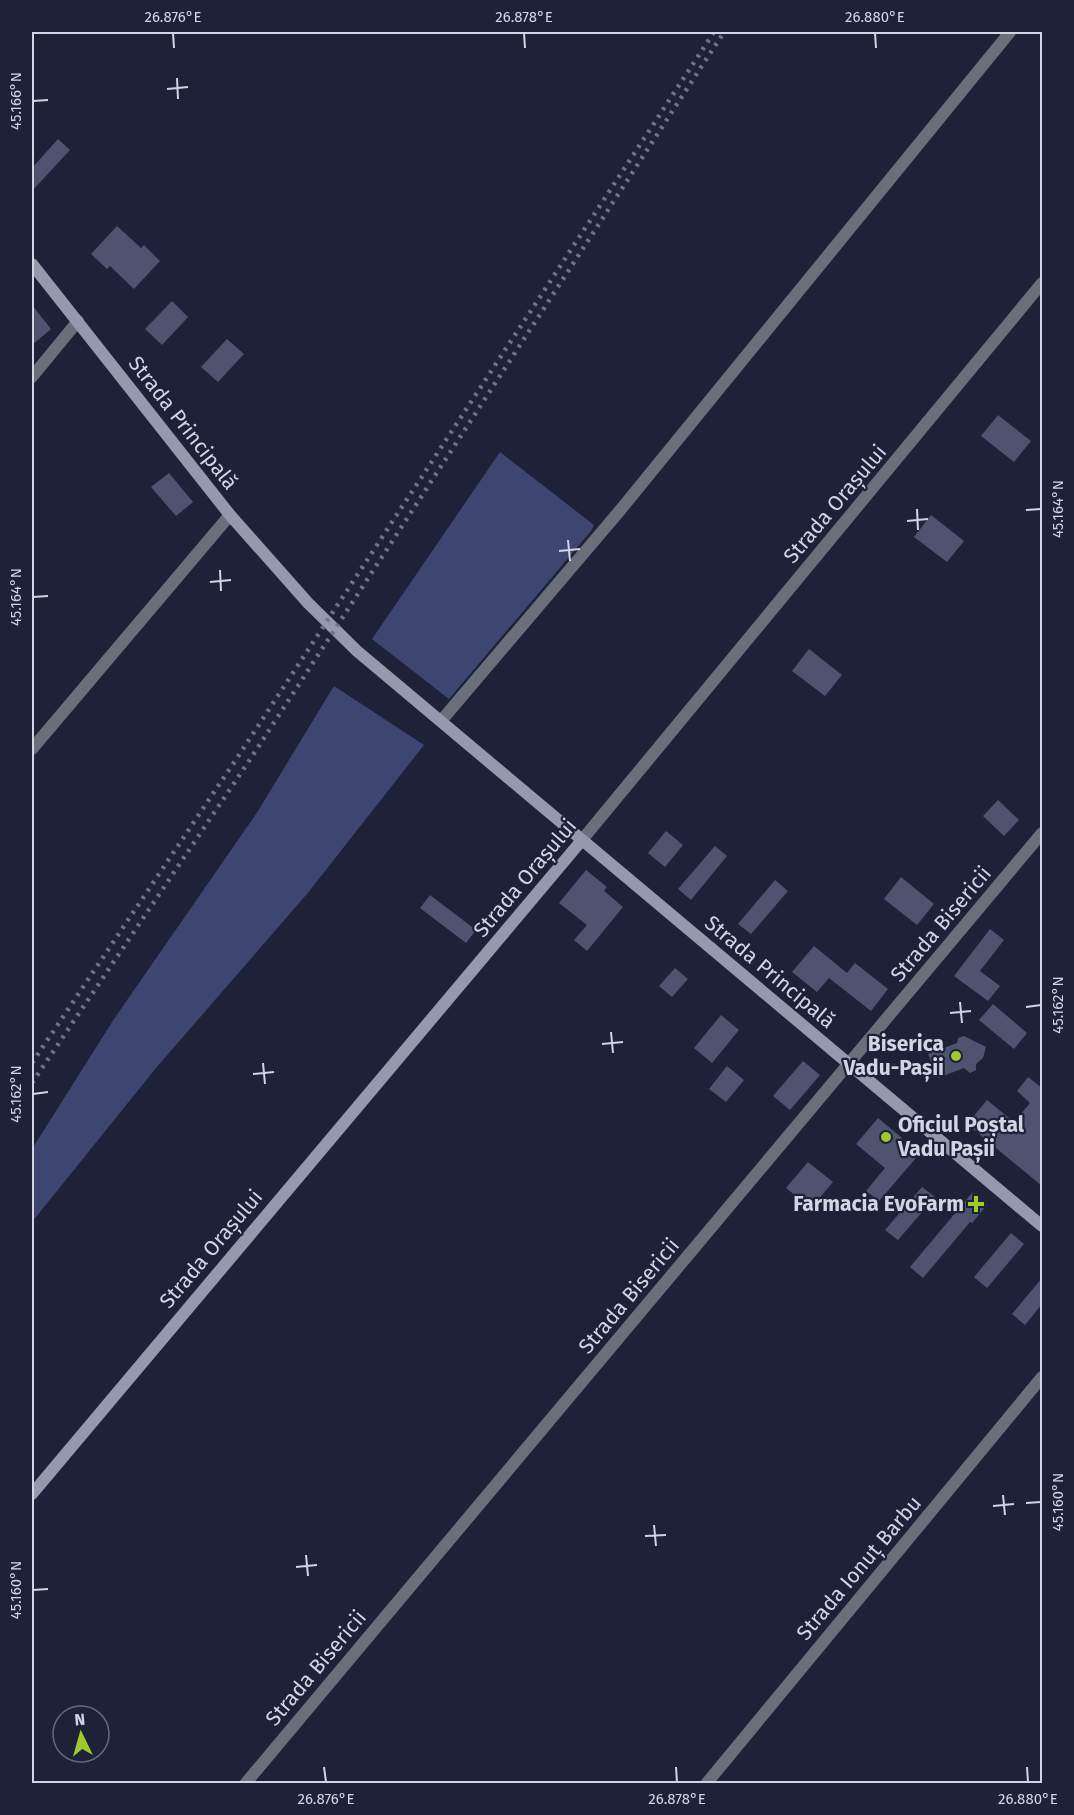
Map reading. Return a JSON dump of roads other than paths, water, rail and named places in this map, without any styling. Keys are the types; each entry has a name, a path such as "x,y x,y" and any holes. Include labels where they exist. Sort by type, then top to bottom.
{"main road":[{"name":"Strada Principală","path":"32,264 230,515 308,603 357,651 1042,1226"},
{"name":"Strada Orașului","path":"32,1494 582,840"}],"street":[{"path":"441,721 622,508 1010,32"},
{"name":"Strada Orașului","path":"582,840 1042,283"},
{"path":"32,377 78,321"},
{"path":"32,748 230,515"},
{"name":"Strada Bisericii","path":"245,1784 1042,833"},
{"name":"Strada Ionuț Barbu","path":"706,1784 1042,1377"}],"railway":[{"path":"32,1063 239,755 714,32"},
{"path":"32,1083 249,761 724,32"}],"place":[{"name":"Biserica Vadu-Pașii","path":"956,1056"},
{"name":"Oficiul Poștal Vadu Pașii","path":"886,1137"},
{"name":"Farmacia EvoFarm","path":"976,1204"}]}
